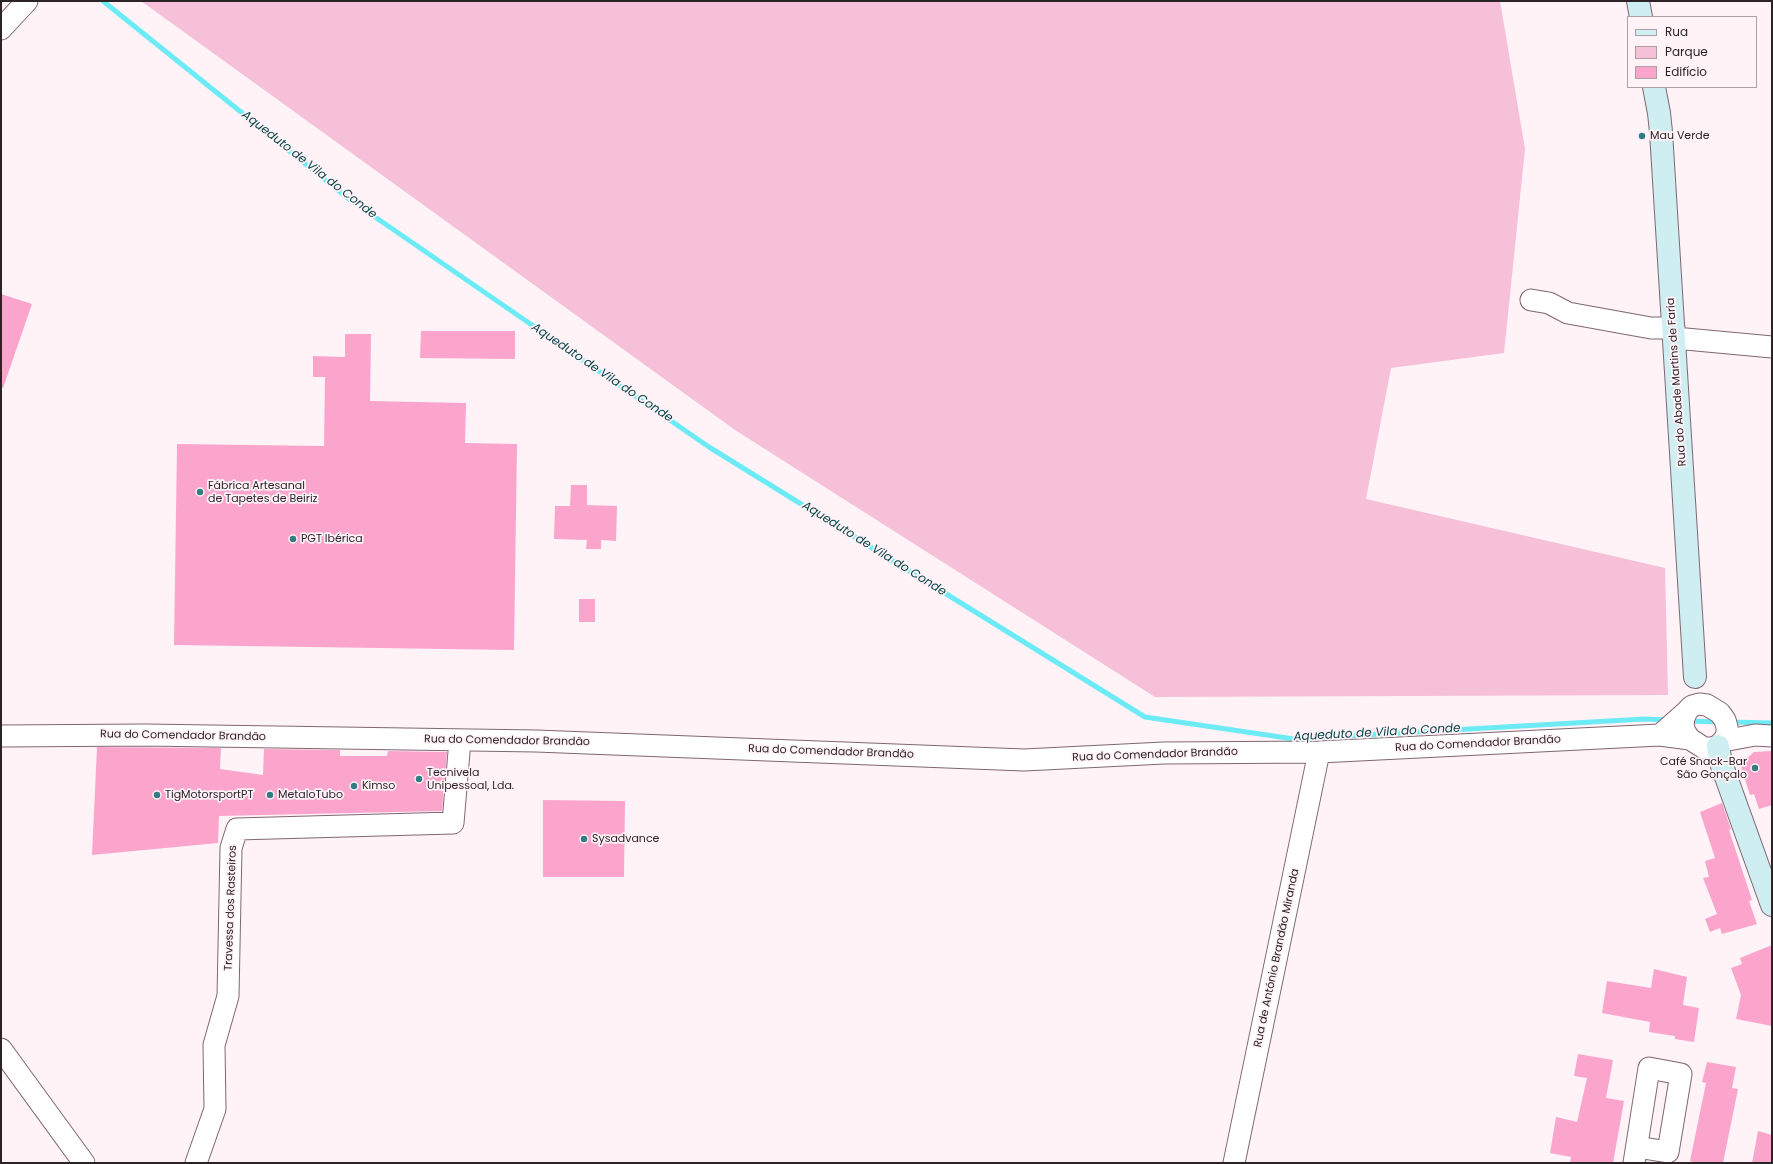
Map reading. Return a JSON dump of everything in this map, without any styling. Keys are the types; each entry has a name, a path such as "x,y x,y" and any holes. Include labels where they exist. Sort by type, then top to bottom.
{"street":[{"path":"1,28 27,1"},
{"path":"1638,1 1641,16"},
{"name":"Rua do Abade Martins de Faria","path":"1654,88 1659,114 1695,677"},
{"path":"1532,300 1549,303 1568,313 1674,333 1772,347"},
{"path":"1695,677 1695,707 1684,718 1683,725 1685,732 1690,739 1704,748 1711,748 1720,743 1764,735"},
{"path":"1695,707 1720,713 1725,720 1727,735 1720,743 1721,763 1772,905"},
{"path":"1660,735 1695,707"},
{"path":"1725,720 1764,735"},
{"name":"Rua do Comendador Brandão","path":"1,736 146,734 536,741 1024,760 1164,753 1319,752 1660,735 1690,739"},
{"name":"Travessa dos Rasteiros","path":"196,1163 215,1109 214,1045 228,996 231,848 237,829 454,823 460,740"},
{"name":"Rua de António Brandão Miranda","path":"1234,1163 1319,752"},
{"path":"1,1049 84,1163"}],"green space":[{"path":"141,1 1500,1 1525,149 1504,353 1391,368 1366,499 1665,568 1668,695 1155,697 735,430"}],"building":[{"path":"1,294 32,304 3,388 1,387"},
{"path":"421,331 515,331 515,359 420,358"},
{"path":"345,334 371,334 370,401 466,403 465,443 517,444 514,650 174,645 177,444 324,446 325,377 313,377 313,356 345,357"},
{"path":"571,485 587,485 587,505 617,506 616,541 601,540 601,549 586,549 587,540 554,539 555,506 570,506"},
{"path":"579,599 595,599 595,622 579,622"},
{"path":"97,747 221,748 220,769 263,775 264,749 340,750 340,756 387,756 388,751 447,752 442,811 219,816 218,843 92,855"},
{"path":"1772,751 1772,805 1759,809 1754,794 1750,795 1741,767 1744,761 1754,752"},
{"name":"Sysadvance","path":"543,800 625,801 624,877 543,877"},
{"path":"1722,803 1731,829 1729,830 1752,900 1749,901 1757,924 1722,934 1720,928 1710,932 1705,919 1717,914 1703,878 1709,877 1705,861 1715,858 1700,812"},
{"path":"1772,945 1772,1026 1736,1019 1741,995 1731,968 1742,964 1740,958"},
{"path":"1654,969 1687,977 1683,1005 1699,1008 1694,1042 1675,1039 1675,1036 1649,1032 1650,1022 1602,1013 1607,981 1651,988"},
{"path":"1578,1054 1613,1060 1606,1098 1624,1101 1613,1163 1570,1163 1571,1157 1550,1153 1556,1117 1577,1122 1587,1078 1574,1076"},
{"path":"1707,1062 1736,1067 1732,1088 1738,1089 1723,1163 1698,1163 1690,1161 1706,1083 1702,1082"},
{"path":"1758,1131 1772,1135 1772,1163 1752,1163"}],"waterway":[{"name":"Aqueduto de Vila do Conde","path":"103,1 349,199 709,447 1145,717 1294,739 1644,719 1667,720"},
{"name":"Aqueduto de Vila do Conde","path":"1689,721 1719,722"},
{"name":"Aqueduto de Vila do Conde","path":"1731,722 1772,723"}],"place":[{"name":"Mau Verde","path":"1642,136"},
{"name":"Fábrica Artesanal de Tapetes de Beiriz","path":"200,492"},
{"name":"PGT Ibérica","path":"293,539"},
{"name":"Café Snack-Bar São Gonçalo","path":"1755,768"},
{"name":"Tecnivela Unipessoal, Lda.","path":"419,779"},
{"name":"Kimso","path":"354,786"},
{"name":"TigMotorsportPT","path":"157,795"},
{"name":"MetaloTubo","path":"270,795"},
{"name":"Sysadvance","path":"584,839"}]}
